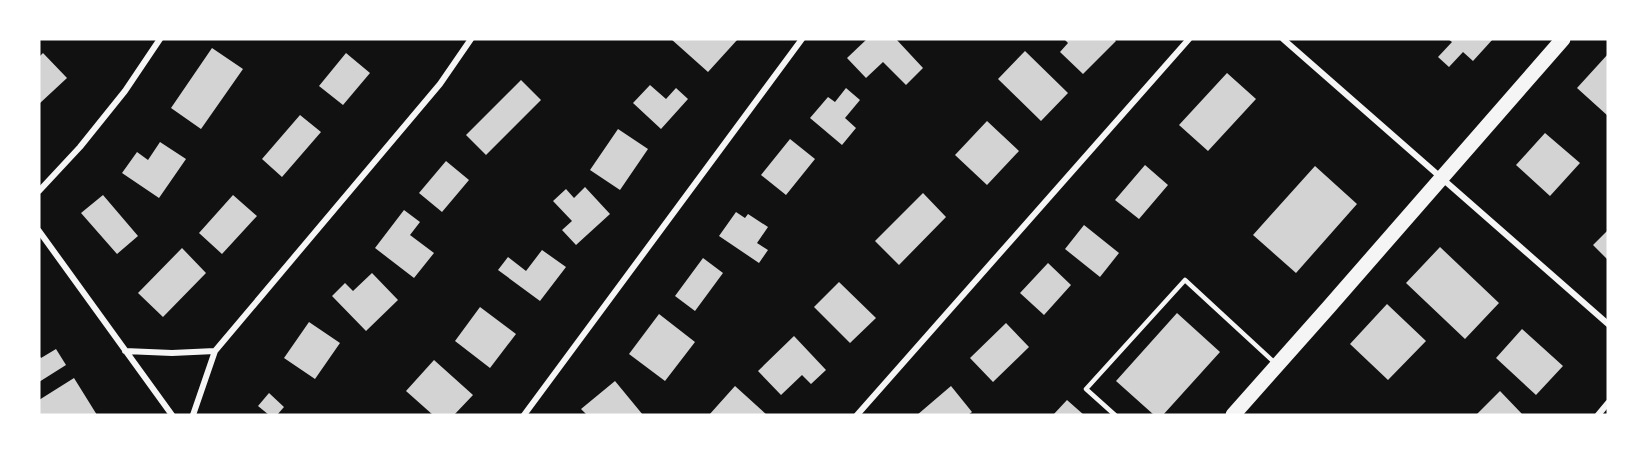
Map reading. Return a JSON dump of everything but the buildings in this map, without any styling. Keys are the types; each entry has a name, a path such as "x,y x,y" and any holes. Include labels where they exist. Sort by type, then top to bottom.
{"main road":[{"path":"1233,415 1563,39"}],"street":[{"path":"39,191 80,147 125,92 160,39"},
{"path":"193,415 215,351 440,84 471,39"},
{"path":"524,415 802,39"},
{"path":"857,415 1190,39"},
{"path":"1283,39 1608,324"},
{"path":"39,231 172,415"},
{"path":"125,351 172,353 215,351"},
{"path":"1598,415 1608,404"}],"lane":[{"path":"1115,415 1086,389 1185,280 1277,365"}]}
